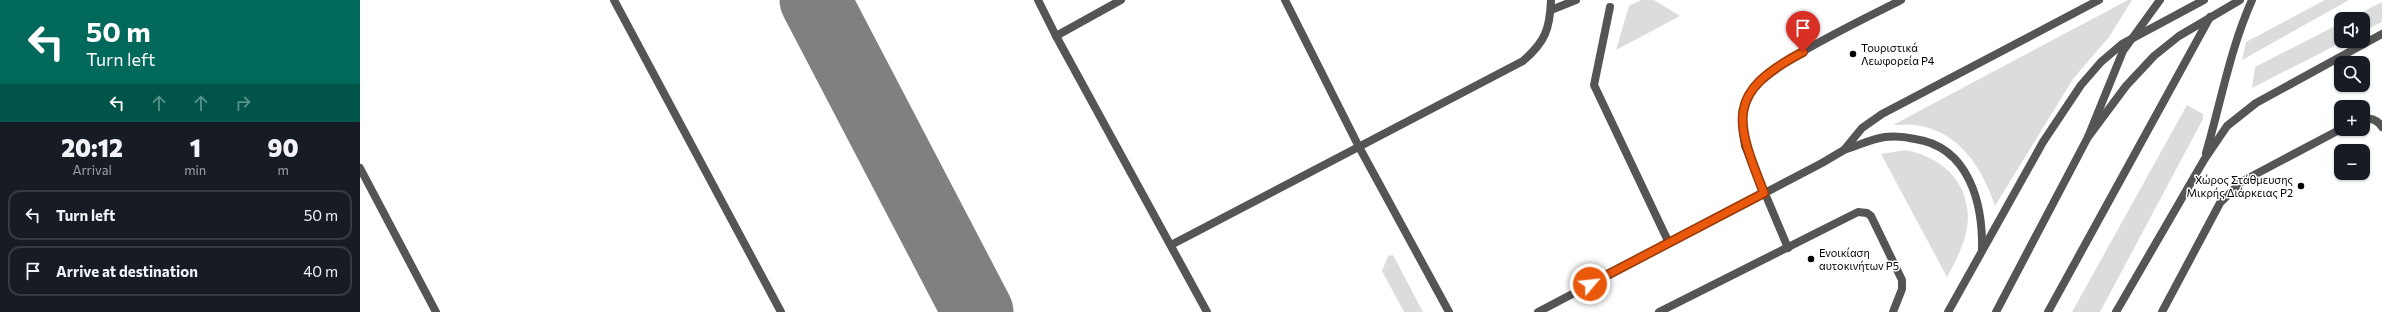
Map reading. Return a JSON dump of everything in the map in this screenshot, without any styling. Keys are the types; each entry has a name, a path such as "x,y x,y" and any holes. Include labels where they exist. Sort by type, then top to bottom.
{"street":[{"path":"614,0 781,312"},
{"path":"1038,0 1056,36 1207,312"},
{"path":"1056,36 1121,0"},
{"path":"1286,0 1358,146 1448,312"},
{"path":"1171,245 1523,61 1543,40 1549,24 1551,0"},
{"path":"1551,10 1576,0"},
{"path":"1788,248 1745,146 1741,128 1748,96 1756,84 1789,60 1901,0"},
{"path":"1844,150 1862,128 1882,114 2099,0"},
{"path":"1996,312 2088,137 2123,51 2160,0"},
{"path":"1948,312 2043,142 2081,85 2101,62 2122,44 2204,0"},
{"path":"2088,137 2126,86 2154,56 2179,36 2240,0"},
{"path":"2204,160 2222,97 2232,49 2252,0"},
{"path":"1610,7 1594,85 1669,243"},
{"path":"2048,312 2210,17"},
{"path":"2116,312 2204,160 2227,126 2256,103 2382,35"},
{"path":"2370,118 2379,122 2382,127"},
{"path":"2162,312 2220,203 2229,192 2241,182 2334,133"},
{"path":"1538,312 1844,150 1885,137 1928,141 1946,151 1962,165 1979,203 1982,225 1981,253"},
{"path":"360,168 436,312"},
{"path":"1659,312 1858,212 1867,213 1871,216 1902,280 1902,289 1893,312"}],"shaded area":[{"path":"1641,0 1654,0 1680,16 1616,50 1629,6"},
{"path":"2128,0 2132,0 2109,37 2073,79 1995,206 1984,179 1977,167 1959,145 1935,130 1918,125 1893,125"},
{"path":"2325,0 2349,0 2242,60 2246,42"},
{"path":"2382,2 2382,22 2370,28 2370,12 2363,12"},
{"path":"2334,27 2334,46 2252,88 2255,67"},
{"path":"2187,105 2203,114 2203,119 2100,312 2072,312"},
{"path":"1906,150 1920,154 1944,167 1961,187 1965,199 1968,213 1966,235 1959,254 1947,277 1881,154"},
{"path":"1393,255 1423,312 1404,312 1382,271 1388,256"}],"taxiway":[{"path":"815,0 978,312"}],"place":[{"name":"Τουριστικά Λεωφορεία P4","path":"1853,54"},
{"name":"Χώρος Στάθμευσης Μικρής Διάρκειας P2","path":"2301,186"},
{"name":"Ενοικίαση αυτοκινήτων P5","path":"1811,259"}],"route":[{"path":"1590,284 1764,193 1745,146 1741,128 1744,110 1748,96 1756,84 1789,60 1803,52"}]}
